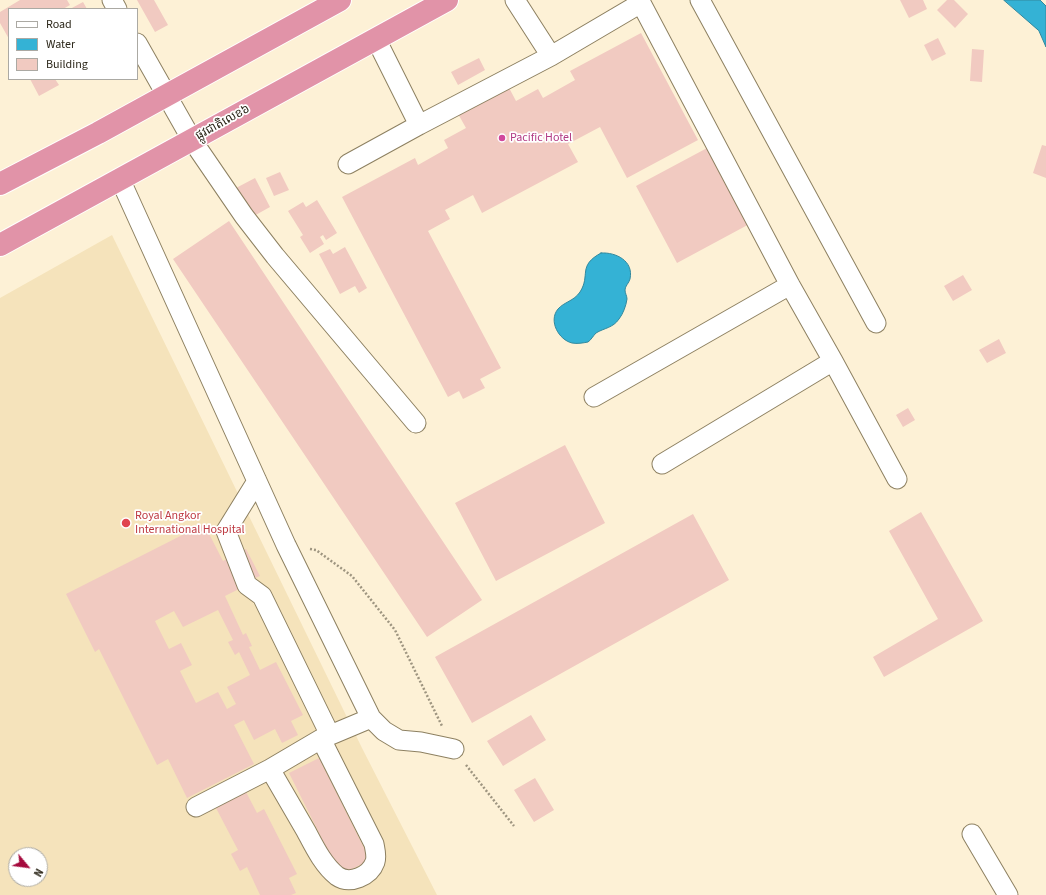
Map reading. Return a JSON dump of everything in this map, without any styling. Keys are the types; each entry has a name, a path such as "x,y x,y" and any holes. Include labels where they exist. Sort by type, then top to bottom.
{"highway":[{"path":"0,184 98,133 340,0"},
{"name":"ផ្លូវជាតិលេខ៦","path":"0,245 447,0"}],"street":[{"path":"515,0 552,56"},
{"path":"700,0 876,323"},
{"path":"348,164 419,125 552,56 641,2 790,285 833,361 896,479"},
{"path":"376,39 419,125"},
{"path":"138,45 192,140 244,216 275,256 416,424"},
{"path":"120,180 286,545 371,718 384,731 399,740 421,742 454,749"},
{"path":"594,397 790,285"},
{"path":"662,464 833,361"},
{"path":"257,481 226,531 247,585 262,596 374,844 376,858 374,864 363,876 355,880 346,880 338,877 329,869 270,769"},
{"path":"196,807 270,769 325,737 371,718"},
{"path":"972,834 1008,895"}],"path":[{"path":"286,545 316,550 352,576 395,630 454,749 514,826"}],"shaded area":[{"name":"Royal Angkor International Hospital","path":"112,235 362,748 437,895 0,895 0,298"}],"water":[{"path":"1004,0 1040,0 1046,6 1046,47 1039,31"},
{"path":"601,253 618,256 627,263 629,267 631,273 625,289 627,299 625,307 617,322 596,333 588,342 572,343 563,338 556,329 554,319 555,314 560,307 578,295 585,281 589,262"}],"building":[{"path":"20,0 67,0 70,5 65,8 8,8 8,37 0,23 0,12"},
{"path":"137,0 154,0 168,25 155,32"},
{"path":"900,0 923,0 927,9 909,18"},
{"path":"947,0 954,0 968,14 955,28 937,10"},
{"path":"83,2 86,8 72,8"},
{"path":"641,33 698,140 627,178 600,127 568,144 578,162 482,213 473,195 445,210 450,219 428,231 501,368 480,379 485,388 463,399 459,391 448,397 342,197 415,158 418,165 448,148 444,140 466,128 457,112 507,84 516,101 538,89 543,98 575,80 570,71"},
{"path":"938,38 946,54 932,61 924,45"},
{"path":"972,49 984,50 982,82 970,81"},
{"path":"479,58 485,70 458,85 451,72"},
{"path":"31,80 56,80 59,85 39,96"},
{"path":"1042,145 1046,146 1046,178 1033,173"},
{"path":"709,147 755,221 677,263 636,186"},
{"path":"280,172 289,190 274,196 266,178"},
{"path":"255,178 270,207 252,217 236,188"},
{"path":"317,200 337,233 326,240 323,235 320,237 324,244 310,253 300,237 303,235 288,211 303,202 306,207"},
{"path":"229,221 482,600 427,637 173,259"},
{"path":"345,247 367,288 359,293 355,286 340,294 319,254 330,249 333,254"},
{"path":"963,275 972,290 953,301 944,286"},
{"path":"999,339 1006,353 987,363 979,350"},
{"path":"908,408 915,420 903,427 896,415"},
{"path":"565,445 605,523 496,581 455,503"},
{"path":"921,512 983,621 884,677 873,657 938,619 889,531"},
{"path":"693,514 729,580 472,723 435,657"},
{"path":"204,524 223,561 246,549 260,576 246,582 247,585 225,596 243,635 246,633 252,646 249,647 260,670 276,662 303,715 291,721 298,735 282,743 275,729 254,740 244,720 234,725 254,764 187,798 168,759 157,765 99,649 95,652 66,594","holes":["218,610 233,640 228,642 235,655 239,652 250,675 227,687 236,704 227,709 218,692 196,703 180,671 192,665 181,643 169,649 155,621 174,611 183,627"]},
{"path":"531,715 546,740 503,766 487,741"},
{"path":"319,758 370,860 340,875 289,773"},
{"path":"535,778 554,810 534,822 514,790"},
{"path":"246,792 257,813 264,809 297,874 289,878 296,893 291,895 260,895 247,867 240,871 231,854 238,850 216,808"}],"place":[{"name":"Pacific Hotel","path":"502,138"},
{"name":"Royal Angkor International Hospital","path":"126,523"}]}
